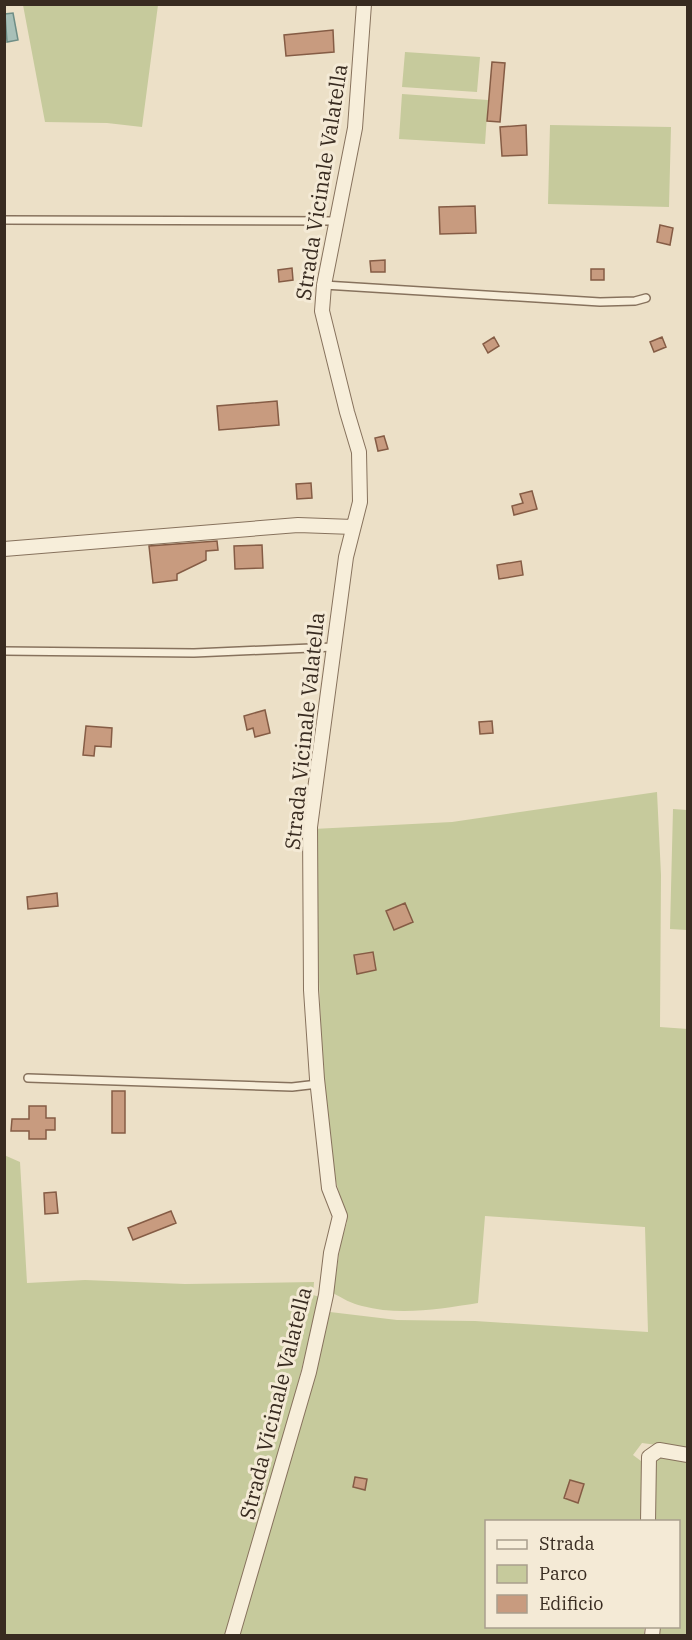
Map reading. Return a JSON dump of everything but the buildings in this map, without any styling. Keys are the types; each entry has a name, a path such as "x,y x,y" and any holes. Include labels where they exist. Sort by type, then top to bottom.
{"street":[{"name":"Strada Vicinale Valatella","path":"232,1635 309,1372 340,1216 329,1188 318,1084 311,990 310,827 346,557 360,502 359,452 322,312 324,285 355,128 364,4"},
{"path":"4,549 298,525 353,527"},
{"path":"648,1520 648,1457 659,1450 687,1455"}],"lane":[{"path":"4,220 337,221"},
{"path":"324,285 600,302 635,301 646,298"},
{"path":"4,651 194,653 333,647"},
{"path":"28,1078 292,1087 318,1084"}],"green space":[{"path":"23,5 158,5 142,127 107,123 45,122"},
{"path":"405,52 480,57 477,92 402,87"},
{"path":"402,94 488,100 485,144 399,139"},
{"path":"550,125 671,127 669,207 548,204"},
{"path":"657,792 661,875 660,1027 688,1029 687,1449 642,1443 633,1455 641,1461 642,1520 485,1520 485,1628 644,1628 644,1635 237,1636 330,1312 397,1320 475,1321 648,1332 645,1227 485,1216 478,1303 391,1311 358,1305 333,1293 341,1242 347,1222 334,1174 323,1080 313,829 452,822"},
{"path":"673,809 687,810 687,930 670,929"},
{"path":"4,1155 20,1162 27,1283 85,1280 185,1284 314,1282 313,1295 320,1297 271,1488 227,1635 5,1635"},
{"path":"662,1456 687,1460 687,1635 656,1635 656,1628 680,1628 680,1520 655,1520 654,1465 656,1459"}],"water":[{"path":"13,13 18,40 7,42 5,14"}]}
